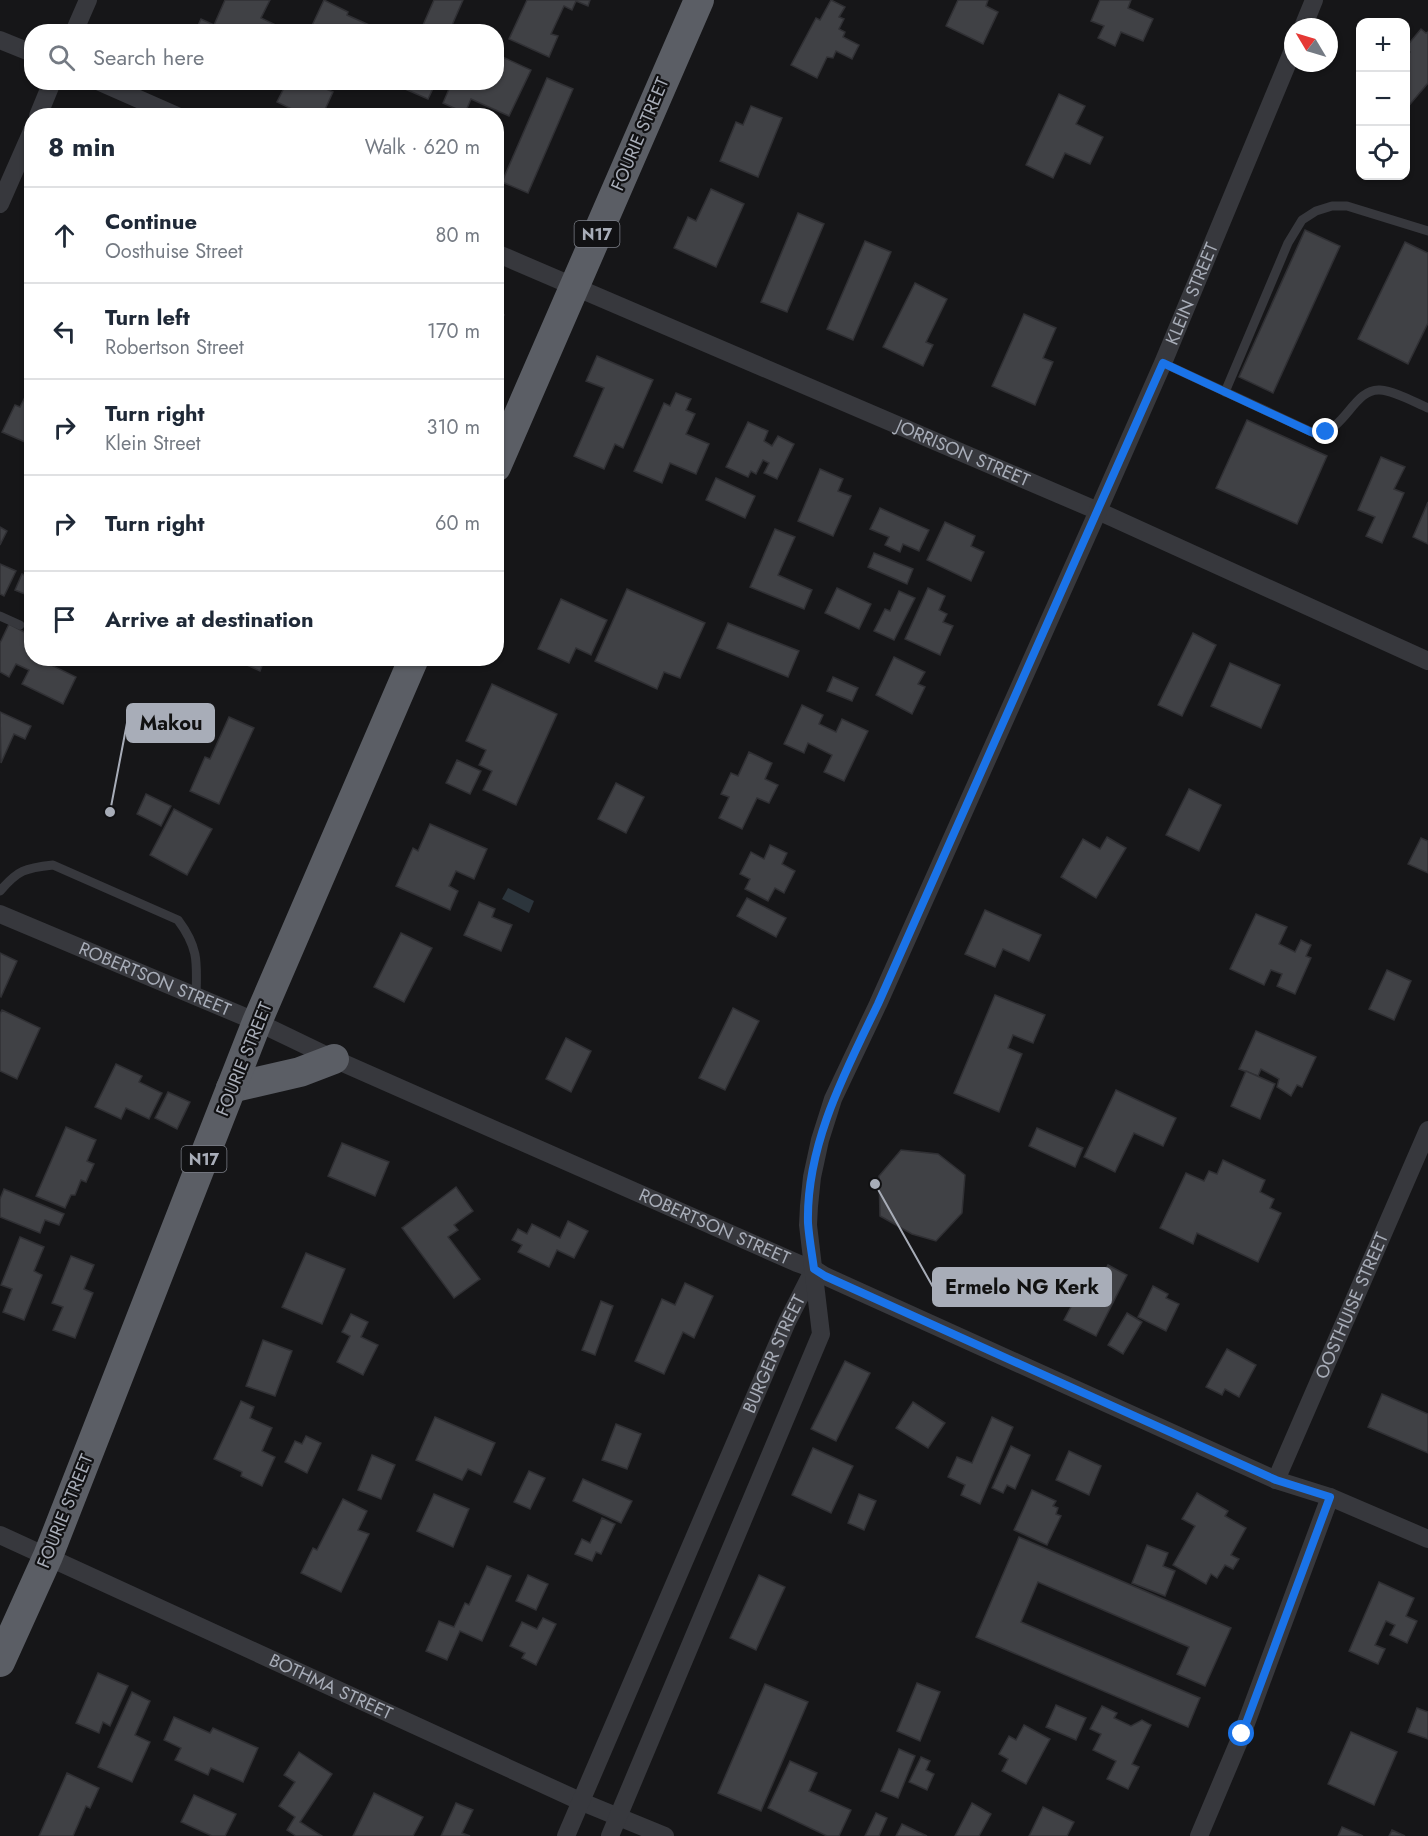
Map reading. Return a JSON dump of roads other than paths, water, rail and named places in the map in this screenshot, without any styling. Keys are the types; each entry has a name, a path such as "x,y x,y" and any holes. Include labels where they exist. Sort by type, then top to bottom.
{"highway":[{"name":"FOURIE STREET","path":"504,449 699,0"},
{"name":"FOURIE STREET","path":"0,1662 48,1556 257,1022 411,666"},
{"path":"231,1088 300,1072 334,1059"}],"street":[{"path":"78,24 88,0"},
{"path":"1307,18 1314,0"},
{"path":"0,40 24,50"},
{"name":"KLEIN STREET","path":"814,1269 808,1225 812,1177 820,1140 833,1099 878,1004 1163,363 1284,72"},
{"path":"41,108 49,90"},
{"path":"118,90 159,108"},
{"path":"0,204 24,148"},
{"name":"JORRISON STREET","path":"504,256 1098,511 1428,661"},
{"name":"ROBERTSON STREET","path":"0,914 257,1022 334,1059 814,1269 1276,1480 1330,1497 1428,1539"},
{"name":"OOSTHUISE STREET","path":"1276,1480 1428,1130"},
{"name":"BURGER STREET","path":"566,1836 784,1331 814,1269"},
{"name":"BURGER STREET","path":"610,1836 821,1334 814,1269"},
{"path":"1199,1836 1242,1734 1330,1497"},
{"name":"BOTHMA STREET","path":"0,1535 582,1802 665,1836"}],"lane":[{"path":"1225,392 1288,243 1302,220 1323,208 1347,206 1428,231"},
{"path":"1163,363 1316,434 1332,429 1364,396 1376,389 1428,408"},
{"path":"0,616 20,625"},
{"path":"0,891 14,875 35,867 53,865 178,920 191,937 197,962 196,996"}],"place":[{"name":"Makou","path":"110,812"},
{"name":"Ermelo NG Kerk","path":"875,1184"}]}
